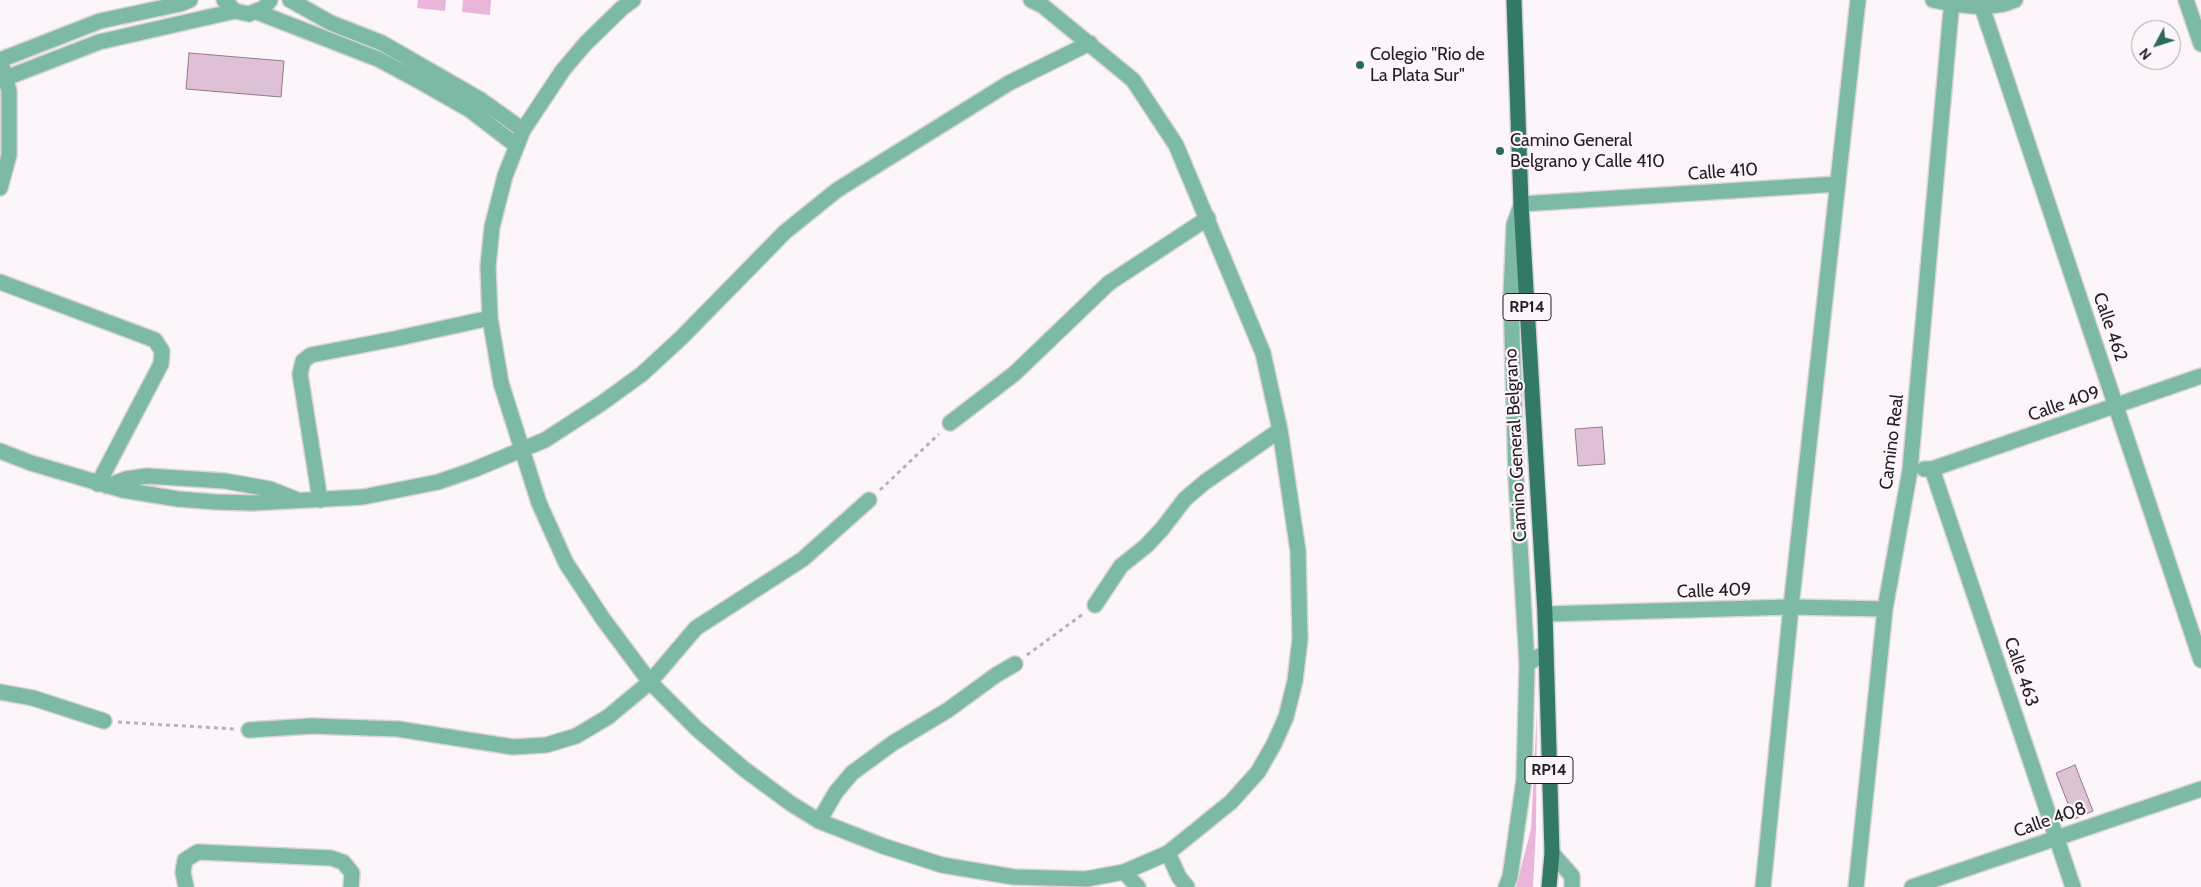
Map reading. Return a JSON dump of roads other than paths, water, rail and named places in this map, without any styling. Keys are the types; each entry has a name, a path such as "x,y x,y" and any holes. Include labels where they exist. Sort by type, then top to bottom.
{"main road":[{"name":"Camino General Belgrano","path":"1514,0 1521,204 1544,614 1552,854 1548,887"}],"street":[{"path":"0,188 9,155 9,91 0,60 100,21 180,4 190,0"},
{"path":"224,0 235,11 242,14 257,12 264,8 270,0"},
{"path":"290,0 331,23 382,43 481,100 523,130"},
{"path":"633,0 622,8 586,43 563,70 523,130 505,176 492,227 488,266 490,318 501,383 539,503 566,562 603,619 650,682 698,729 744,769 790,803 819,821 942,866 1014,877 1086,879 1124,872 1168,853 1231,802 1258,772 1274,744 1286,717 1295,681 1300,639 1298,551 1280,430 1263,353 1176,144 1133,80 1043,6 1031,0"},
{"path":"1763,887 1791,607 1858,0"},
{"path":"1933,0 1982,7 2004,4 2015,0"},
{"path":"2186,0 2201,44"},
{"name":"Camino Real","path":"1856,887 1885,609 1910,470 1952,2"},
{"name":"Calle 462","path":"1982,7 2201,660"},
{"path":"6,78 99,42 235,11"},
{"path":"257,12 378,59 411,76 470,110 517,146"},
{"path":"0,452 103,485 178,499 216,502 363,498 438,482 522,451 545,440 642,374 681,338 785,232 837,190 1009,83 1090,43"},
{"name":"Calle 410","path":"1521,204 1838,184"},
{"path":"1506,887 1510,877 1524,779 1528,664 1517,497 1511,295 1514,225 1521,204"},
{"path":"950,423 1014,374 1109,283 1208,218"},
{"path":"0,282 155,340 162,351 161,364 103,485"},
{"path":"320,500 300,374 303,361 311,355 490,318"},
{"name":"Calle 409","path":"1910,470 1932,469 2201,376"},
{"path":"1095,605 1121,566 1146,546 1185,500 1205,482 1280,430"},
{"name":"Calle 463","path":"1932,469 2073,887"},
{"path":"103,485 147,476 215,480 270,490 301,501"},
{"path":"249,730 312,726 398,729 513,747 546,745 576,736 608,716 650,682 696,628 803,559 869,500"},
{"name":"Calle 409","path":"1544,614 1791,607 1885,609"},
{"path":"1528,664 1545,654"},
{"path":"819,821 836,792 852,773 892,743 948,710 996,675 1015,664"},
{"path":"0,692 33,698 104,721"},
{"name":"Calle 408","path":"1912,887 2201,788"},
{"path":"186,887 182,872 185,860 198,852 331,858 343,862 352,873 352,887"},
{"path":"1168,853 1178,877 1187,887"},
{"path":"1552,854 1572,876 1572,887"},
{"path":"1124,872 1138,887"}],"place":[{"name":"Colegio \"Rio de La Plata Sur\"","path":"1360,65"},
{"name":"Camino General Belgrano y Calle 410","path":"1500,151"}]}
